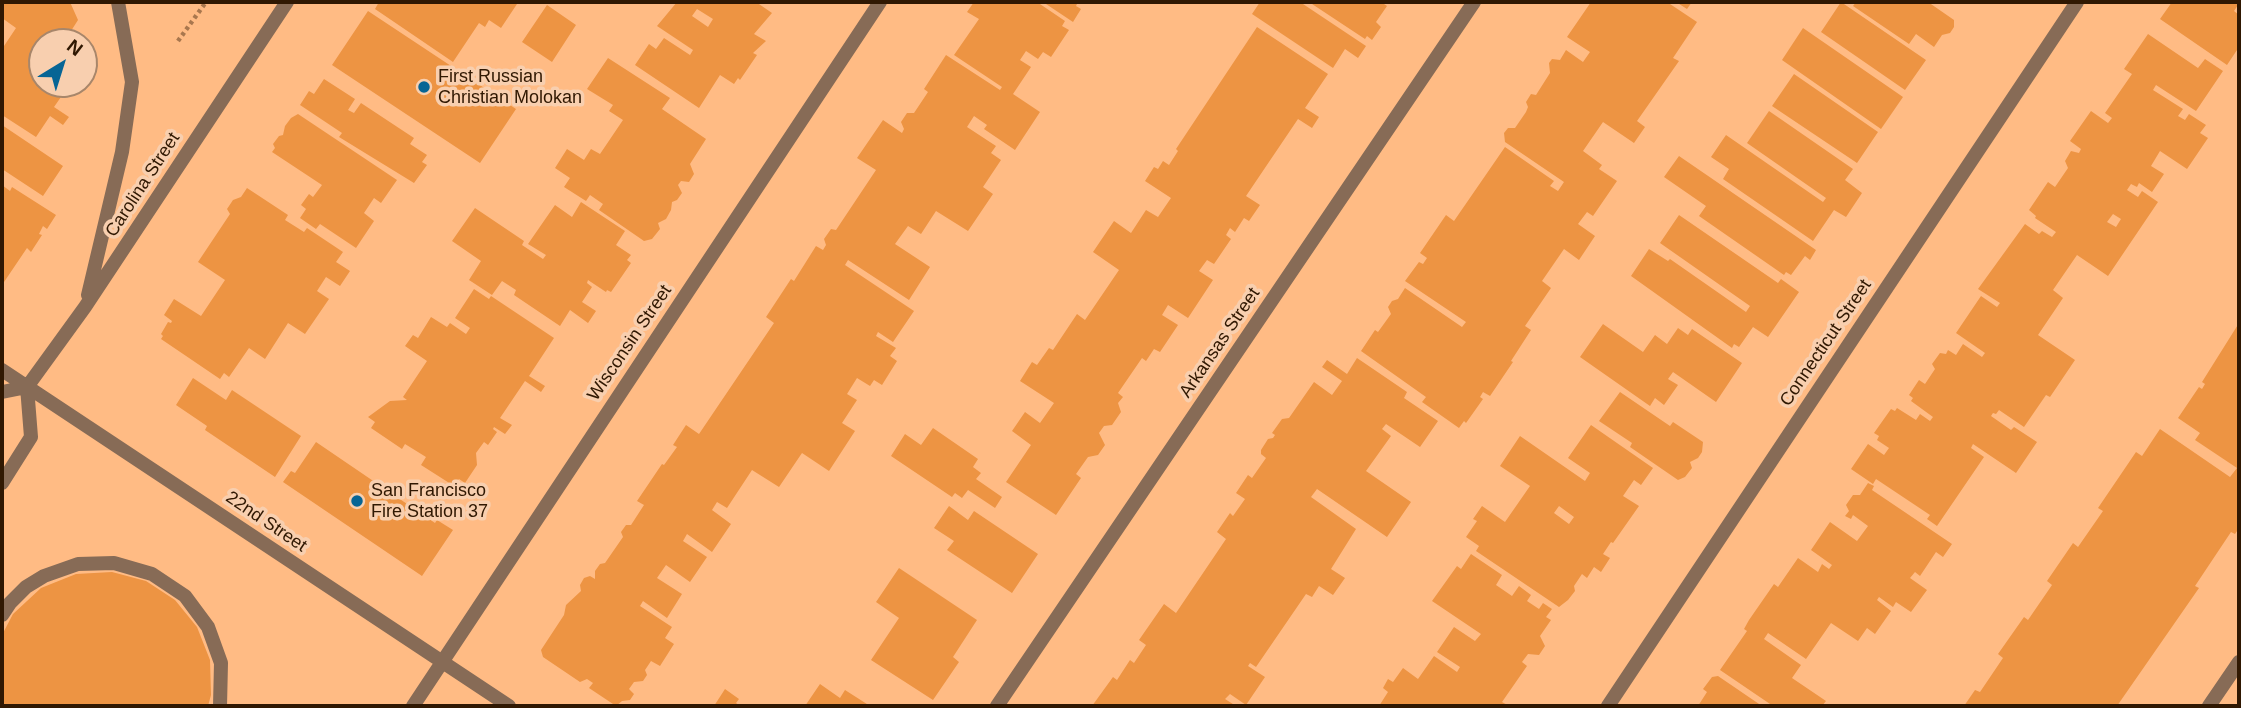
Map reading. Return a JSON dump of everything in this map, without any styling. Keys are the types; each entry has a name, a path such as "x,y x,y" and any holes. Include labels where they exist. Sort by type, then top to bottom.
{"street":[{"path":"85,307 122,152 132,82 118,2"},
{"name":"Carolina Street","path":"27,387 85,307 287,2"},
{"name":"Wisconsin Street","path":"412,706 880,2"},
{"name":"Arkansas Street","path":"997,706 1474,2"},
{"name":"Connecticut Street","path":"1608,706 2077,2"},
{"name":"22nd Street","path":"2,370 509,706"},
{"path":"2,392 27,387 31,438 2,483"},
{"path":"2,615 26,587 44,576 78,564 114,563 152,574 185,596 208,627 221,663 220,706"},
{"path":"2209,706 2239,662"}],"path":[{"path":"178,41 206,2"}],"building":[{"path":"2,2 70,2 78,20 73,28 28,28 28,98 60,98 54,107 69,117 63,125 50,116 36,137 2,115 2,49 16,28 2,18"},
{"path":"379,2 517,4 501,28 489,20 485,27 479,23 453,62 375,9"},
{"path":"677,2 756,2 772,13 754,34 766,41 753,53 757,55 740,80 738,78 734,84 720,75 699,108 635,65 649,44 656,49 664,38 690,55 693,50 657,26","holes":["697,9 713,19 708,27 692,16"]},
{"path":"974,2 1037,2 1065,21 1062,26 1069,30 1051,57 1043,52 1038,59 1026,51 1020,60 1031,67 1013,94 1040,112 1015,150 984,129 987,125 974,116 967,127 996,146 991,153 1001,160 983,187 993,194 968,231 936,211 921,234 908,226 895,244 930,267 909,300 848,260 845,265 914,311 893,342 878,332 876,336 896,348 890,356 897,361 882,385 874,380 870,386 857,378 847,394 857,400 842,423 855,431 829,471 802,453 779,487 752,470 727,508 717,502 712,510 731,524 712,552 687,534 683,541 707,557 690,582 666,565 657,578 682,594 667,618 643,601 640,606 672,627 665,638 674,644 660,666 651,661 645,670 647,675 643,681 634,682 629,689 634,694 630,700 622,701 616,706 589,688 593,683 587,679 580,682 543,657 541,650 564,615 566,605 581,591 580,585 584,578 590,576 595,579 595,571 600,564 605,563 623,537 621,532 626,525 631,525 644,505 637,501 677,447 673,445 686,425 699,434 774,323 766,317 791,279 794,281 816,246 823,250 826,245 824,239 831,229 836,230 876,170 857,158 883,120 902,133 904,129 901,122 907,113 914,113 928,92 924,89 946,55 1000,90 1002,87 954,55 979,19 967,12"},
{"path":"1043,2 1078,2 1076,6 1081,9 1073,22"},
{"path":"1260,2 1300,2 1366,46 1358,58 1345,49 1333,68 1252,14"},
{"path":"1309,2 1381,2 1387,6 1376,22 1381,27 1372,40 1367,36 1365,39"},
{"path":"1591,2 1667,2 1697,22 1673,58 1679,61 1637,121 1645,127 1634,143 1603,122 1583,151 1602,165 1599,169 1617,181 1593,216 1587,212 1578,224 1595,236 1579,260 1564,249 1542,281 1551,288 1525,326 1531,330 1511,361 1513,362 1490,396 1483,392 1480,397 1483,399 1466,423 1464,421 1459,428 1422,402 1426,397 1361,351 1375,330 1378,332 1391,314 1388,307 1392,301 1398,299 1405,288 1462,327 1466,322 1405,281 1419,262 1423,264 1427,258 1420,253 1446,215 1454,221 1505,147 1554,181 1550,186 1558,191 1564,182 1505,142 1504,133 1508,128 1515,128 1526,112 1526,102 1531,94 1536,95 1550,73 1549,63 1552,59 1560,60 1566,50 1583,62 1590,52 1567,37"},
{"path":"1676,2 1692,2 1687,9"},
{"path":"1841,2 1926,60 1905,90 1821,32"},
{"path":"1856,2 1928,2 1954,20 1954,27 1950,33 1942,35 1934,47 1916,34 1909,44 1853,6"},
{"path":"2172,2 2234,2 2238,5 2234,11 2239,15 2239,47 2227,65 2160,19"},
{"path":"547,5 576,25 552,62 522,42"},
{"name":"First Russian Christian Molokan","path":"368,11 516,109 480,163 332,65"},
{"path":"1257,27 1328,74 1305,108 1319,117 1312,128 1298,119 1246,196 1260,205 1249,221 1244,218 1235,232 1230,228 1226,235 1231,239 1214,264 1207,260 1199,271 1213,280 1188,318 1168,305 1162,315 1178,325 1160,352 1154,349 1146,361 1142,358 1118,393 1123,397 1118,403 1121,412 1112,425 1104,426 1099,433 1105,445 1098,455 1088,457 1076,474 1081,478 1056,515 1006,482 1031,445 1012,431 1025,412 1040,423 1054,403 1020,381 1032,362 1037,365 1049,348 1053,350 1077,314 1085,320 1119,270 1093,252 1114,221 1131,233 1146,210 1158,217 1171,198 1145,181 1154,167 1158,169 1163,161 1169,165 1178,151 1176,149"},
{"path":"1803,28 1903,97 1881,129 1782,60"},
{"path":"2148,34 2198,68 2205,59 2223,71 2196,111 2156,85 2153,90 2183,109 2178,116 2185,120 2189,114 2206,125 2200,133 2208,138 2187,169 2160,151 2151,166 2164,174 2152,192 2139,183 2137,187 2131,184 2127,190 2138,197 2142,191 2158,202 2108,276 2077,255 2053,290 2063,298 2038,335 2075,360 2050,397 2046,395 2024,427 1999,410 1991,416 2011,430 2014,427 2037,442 2016,473 1973,444 1971,448 1984,457 1937,526 1927,519 1930,515 1876,479 1873,484 1851,469 1868,444 1884,455 1889,448 1877,440 1879,436 1874,433 1891,409 1895,411 1897,408 1916,420 1920,414 1930,421 1933,417 1911,401 1913,398 1909,395 1919,380 1925,384 1935,369 1932,364 1940,353 1946,354 1948,350 1956,355 1963,344 1982,357 1985,353 1956,333 1981,296 1997,307 2000,303 1978,289 2025,224 2039,234 2042,231 2052,237 2056,232 2035,218 2029,210 2048,182 2055,187 2068,168 2065,161 2071,151 2079,153 2081,149 2070,141 2091,111 2108,123 2112,118 2105,113 2132,74 2124,69","holes":["2113,214 2121,219 2116,227 2107,222"]},
{"path":"608,58 670,98 662,109 706,139 690,164 694,174 689,182 681,181 678,185 682,193 672,202 666,219 658,223 660,229 652,239 644,241 599,210 603,204 590,195 586,201 564,187 570,178 555,168 567,149 584,160 591,149 600,154 623,120 609,111 613,105 587,89"},
{"path":"1794,74 1878,132 1857,163 1772,106"},
{"path":"324,79 355,99 348,110 354,113 361,103 414,138 410,144 427,155 422,162 427,165 414,183 339,137 342,133 300,105 309,91 314,94"},
{"path":"1769,111 1853,169 1845,180 1862,193 1846,217 1834,210 1813,241 1723,179 1729,169 1711,157 1726,135 1823,202 1826,198 1747,143"},
{"path":"298,114 397,180 381,203 374,198 364,213 374,221 356,248 320,224 316,229 300,218 306,209 301,205 309,194 313,197 322,185 272,152 275,148 273,144 283,135 285,126"},
{"path":"2,125 63,166 43,196 2,169"},
{"path":"1679,156 1816,250 1810,260 1805,256 1791,275 1786,272 1784,275 1699,216 1706,206 1664,177"},
{"path":"2,185 10,191 12,187 56,215 47,229 43,226 39,234 42,235 31,252 27,248 2,285"},
{"path":"247,188 288,215 285,220 304,232 307,228 343,252 336,262 350,271 340,286 326,277 317,291 329,299 305,334 288,323 265,359 249,348 229,377 224,373 220,379 161,339 161,334 168,322 172,321 164,315 174,299 201,316 225,280 198,262 230,214 227,209"},
{"path":"581,202 625,231 616,245 631,255 627,260 631,263 611,292 606,292 588,280 587,283 592,287 582,302 596,311 588,323 570,310 560,326 514,295 516,290 502,281 492,295 469,280 481,261 452,241 475,208 524,241 522,245 543,259 546,255 528,244 555,205 572,217"},
{"path":"1679,215 1778,283 1781,279 1799,292 1768,337 1753,327 1739,347 1734,344 1732,348 1631,276 1649,249 1668,261 1670,259 1746,312 1750,306 1660,243"},
{"path":"474,289 489,299 491,296 554,338 529,376 545,386 541,392 525,381 500,418 512,425 505,434 494,427 497,432 488,445 484,442 476,453 477,465 465,483 459,479 454,486 421,465 426,457 405,444 402,449 371,428 375,422 368,417 390,401 407,400 403,397 427,361 405,346 413,335 418,338 431,317 447,327 450,323 466,334 470,328 455,318"},
{"path":"2239,323 2239,528 2235,534 2231,532 2195,586 2199,588 2117,706 1964,706 1975,690 1980,692 2003,658 1998,654 2024,617 2028,620 2052,585 2047,581 2073,543 2078,547 2103,511 2098,508 2136,452 2142,456 2160,429 2230,477 2237,468 2195,440 2200,433 2178,418 2199,387 2202,389 2205,384 2202,382"},
{"path":"1603,324 1643,352 1655,335 1667,344 1678,328 1688,335 1692,329 1742,363 1716,402 1673,372 1668,379 1678,385 1664,405 1655,398 1650,406 1580,357"},
{"path":"1357,358 1407,392 1404,398 1438,421 1420,447 1386,424 1382,429 1391,436 1366,471 1411,502 1387,537 1317,489 1311,497 1356,529 1331,569 1345,578 1333,595 1319,586 1312,597 1306,594 1256,667 1250,663 1248,666 1265,677 1246,705 1230,694 1225,699 1236,706 1092,706 1113,677 1117,680 1130,660 1134,663 1146,645 1139,640 1164,604 1176,613 1226,539 1217,532 1230,513 1233,516 1245,499 1236,493 1248,475 1252,478 1266,458 1261,454 1261,450 1268,439 1273,438 1275,435 1272,433 1282,419 1289,418 1314,382 1332,395 1342,381 1322,367 1327,360 1347,374"},
{"path":"193,378 226,400 232,390 301,436 275,477 205,430 207,426 176,405"},
{"path":"1620,392 1670,426 1673,422 1703,442 1702,452 1690,462 1692,468 1685,477 1678,480 1630,447 1632,443 1599,421"},
{"path":"1591,425 1653,468 1641,485 1634,480 1623,496 1639,506 1603,554 1610,558 1601,572 1594,567 1587,578 1582,574 1574,586 1575,591 1559,607 1476,551 1479,546 1466,537 1477,521 1473,519 1482,506 1505,522 1530,486 1500,466 1520,436 1585,481 1590,473 1568,458","holes":["1559,506 1574,517 1569,524 1554,513"]},
{"path":"933,428 978,459 973,467 981,473 976,479 1002,497 995,508 968,490 962,498 955,493 952,497 891,456 905,434 921,445"},
{"name":"San Francisco Fire Station 37","path":"316,442 435,523 437,520 453,530 422,576 283,482 291,471 295,473"},
{"path":"1868,483 1874,486 1872,490 1952,544 1943,557 1936,552 1920,576 1915,572 1910,578 1927,590 1911,612 1896,602 1893,607 1879,597 1877,600 1891,611 1875,634 1867,628 1858,641 1831,623 1806,659 1768,633 1764,639 1801,665 1792,678 1826,701 1822,706 1773,706 1720,670 1747,631 1744,629 1749,620 1774,584 1778,587 1798,558 1818,572 1822,564 1829,569 1832,565 1811,550 1830,522 1857,541 1868,526 1853,515 1851,519 1845,516 1849,511 1846,505 1853,495 1860,495"},
{"path":"949,506 968,520 974,511 1038,554 1012,593 947,550 954,541 934,528"},
{"path":"1471,554 1502,575 1496,585 1512,596 1519,586 1531,595 1527,601 1539,609 1543,603 1552,609 1546,617 1551,620 1540,636 1545,646 1539,655 1528,654 1522,662 1527,666 1502,702 1509,706 1379,706 1388,692 1383,688 1388,679 1393,682 1403,668 1418,679 1434,656 1457,672 1460,667 1437,652 1454,627 1475,641 1481,634 1432,601 1457,566 1461,569"},
{"path":"899,568 977,620 953,657 959,662 933,700 871,660 899,618 876,602"},
{"path":"112,572 146,581 175,600 197,627 210,660 211,695 208,706 2,706 2,635 13,614 41,588 76,574"},
{"path":"1718,676 1762,706 1698,706 1707,692 1703,689 1712,677"},
{"path":"820,684 840,698 845,690 870,706 805,706"},
{"path":"725,689 739,699 736,703 740,706 714,706"}],"place":[{"name":"First Russian Christian Molokan","path":"424,87"},
{"name":"San Francisco Fire Station 37","path":"357,501"}]}
